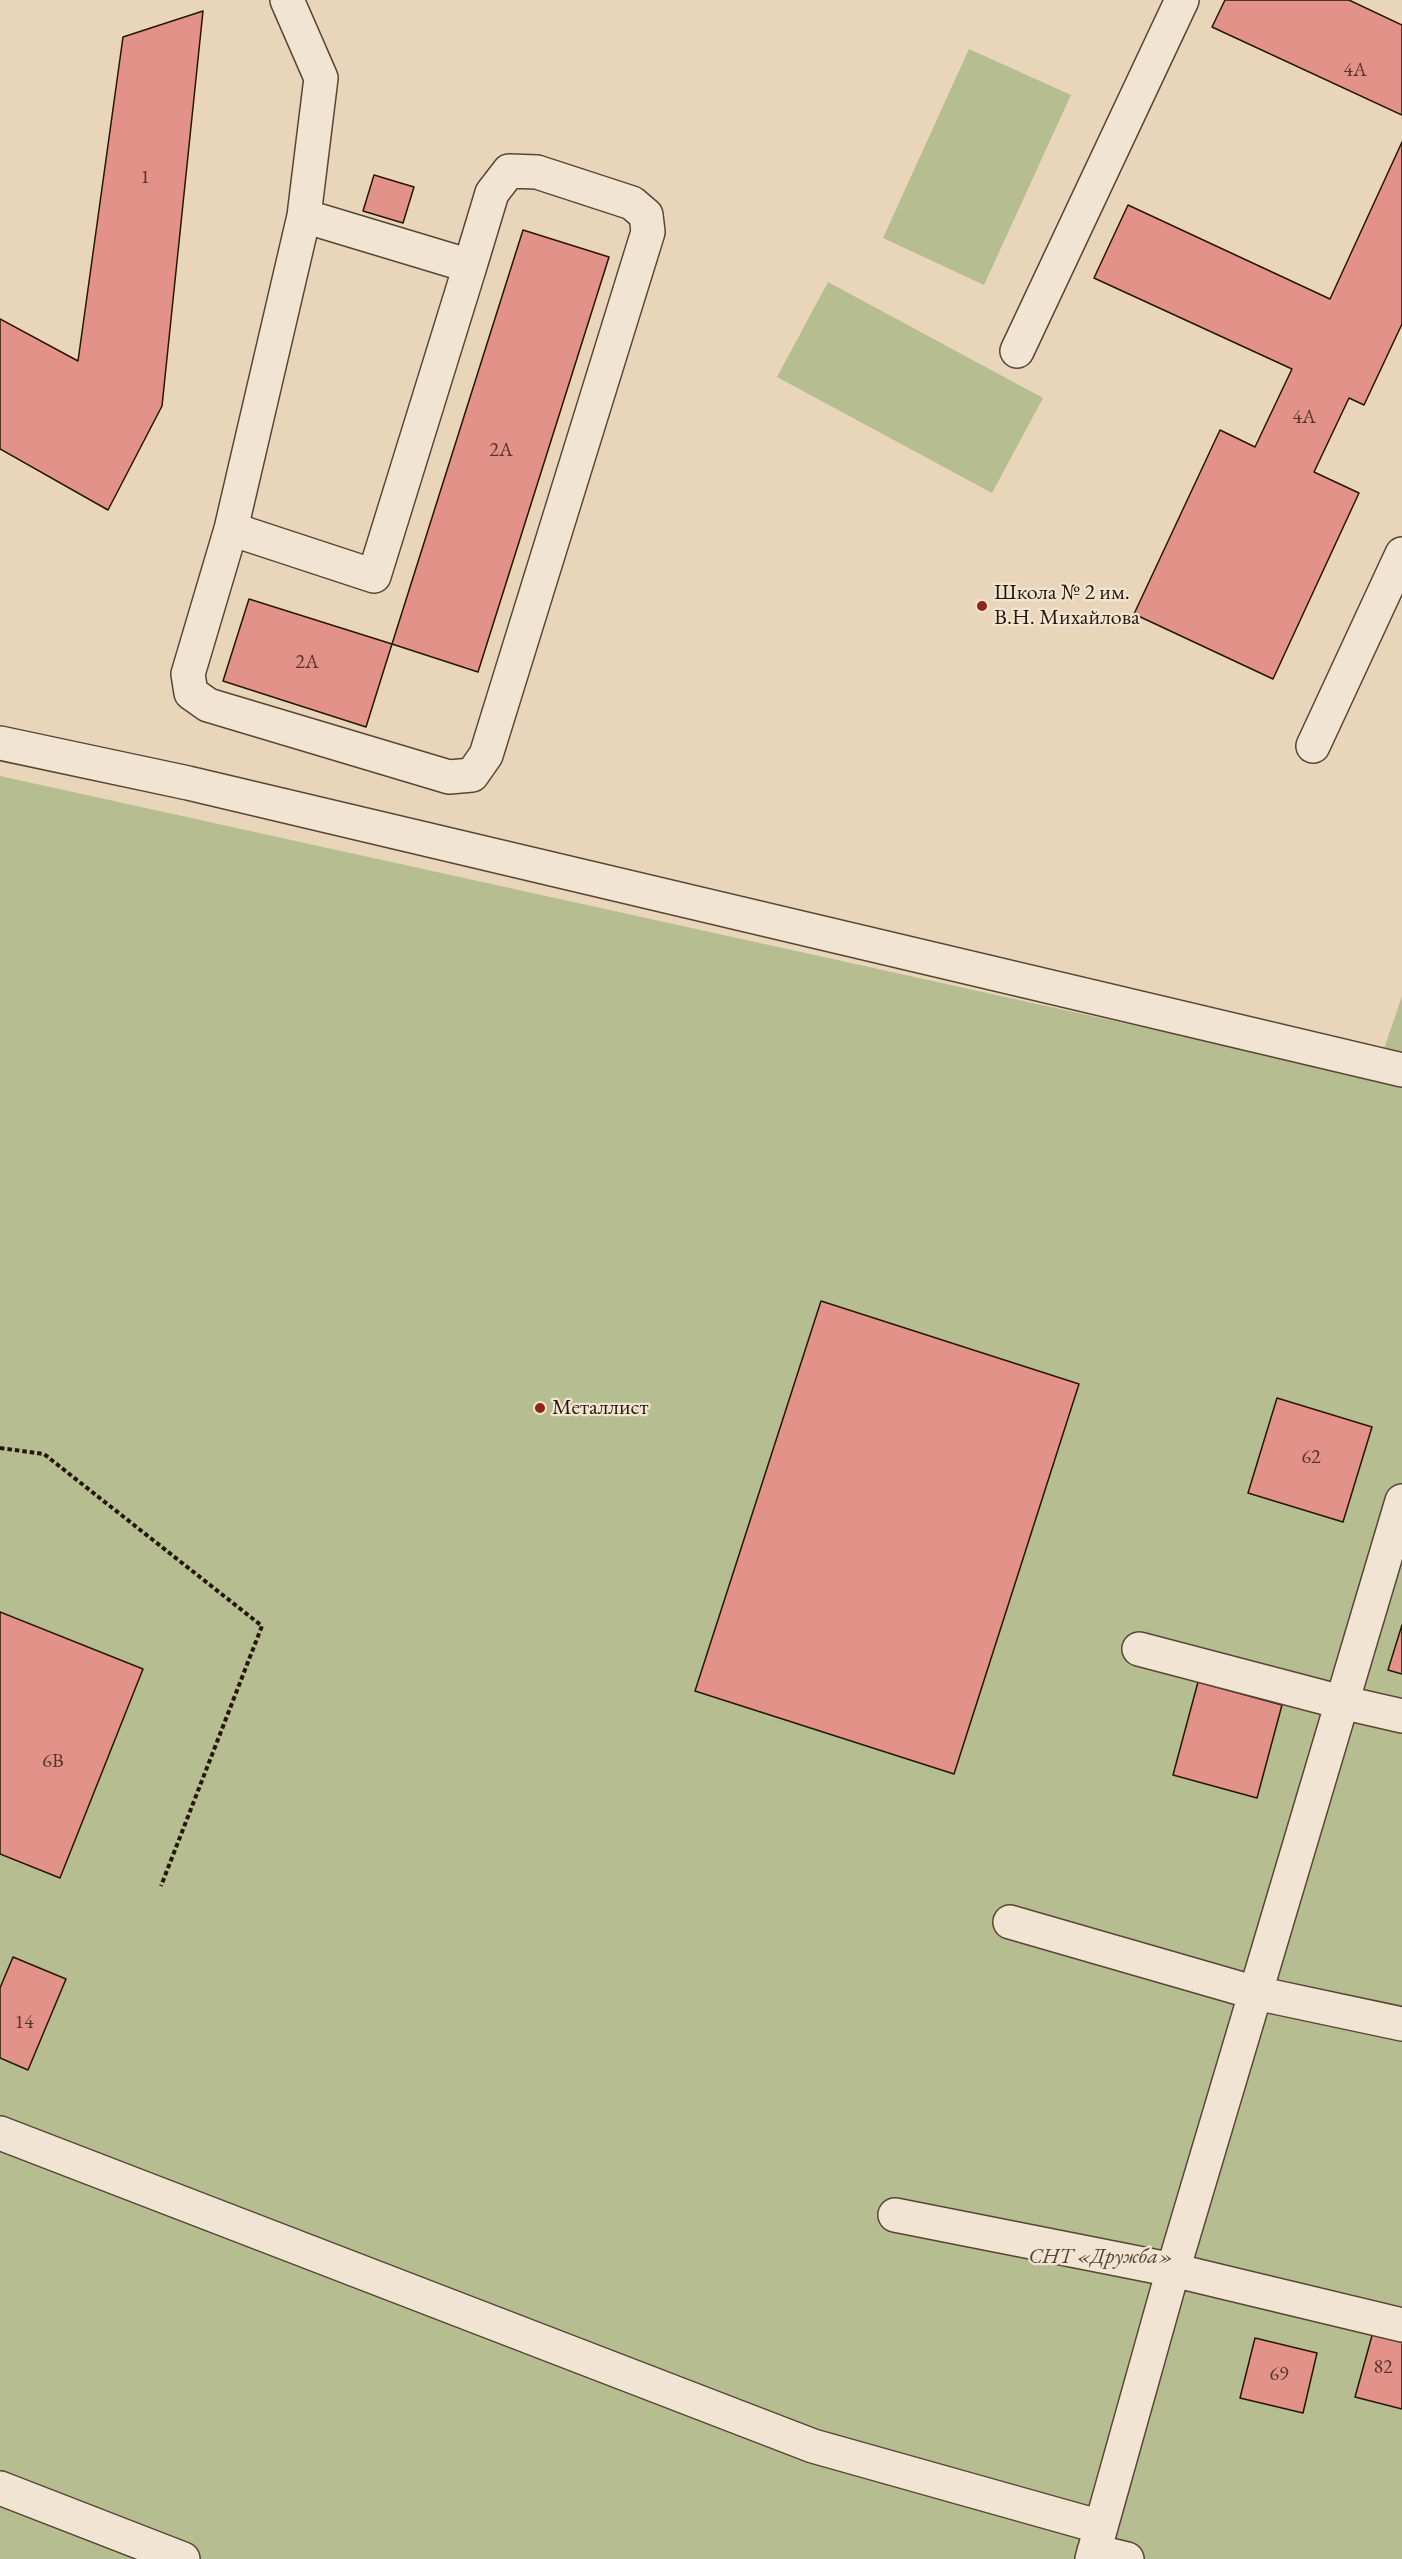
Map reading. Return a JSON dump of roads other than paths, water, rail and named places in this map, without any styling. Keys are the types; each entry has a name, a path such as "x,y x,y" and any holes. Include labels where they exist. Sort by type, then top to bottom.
{"lane":[{"path":"231,529 374,576 492,193 509,171 537,172 632,203 646,215 648,231 486,755 472,775 449,777 208,705 191,693 188,674 231,529 304,216 321,78 287,0"},
{"path":"1017,351 1182,0"},
{"path":"304,216 470,266"},
{"path":"1313,746 1402,554"},
{"path":"0,743 211,788 1402,1070"},
{"path":"1096,2546 1173,2271 1402,1502"},
{"path":"1139,1649 1402,1716"},
{"path":"1010,1922 1256,1993 1402,2024"},
{"path":"0,2133 813,2446 1127,2559"},
{"path":"895,2215 1173,2271 1402,2325"},
{"path":"0,2488 183,2559"}],"place":[{"name":"Школа № 2 им. В.Н. Михайлова","path":"982,606"},
{"name":"Металлист","path":"540,1408"}],"park label":[{"name":"СНТ «Дружба»","path":"1101,2257"}]}
